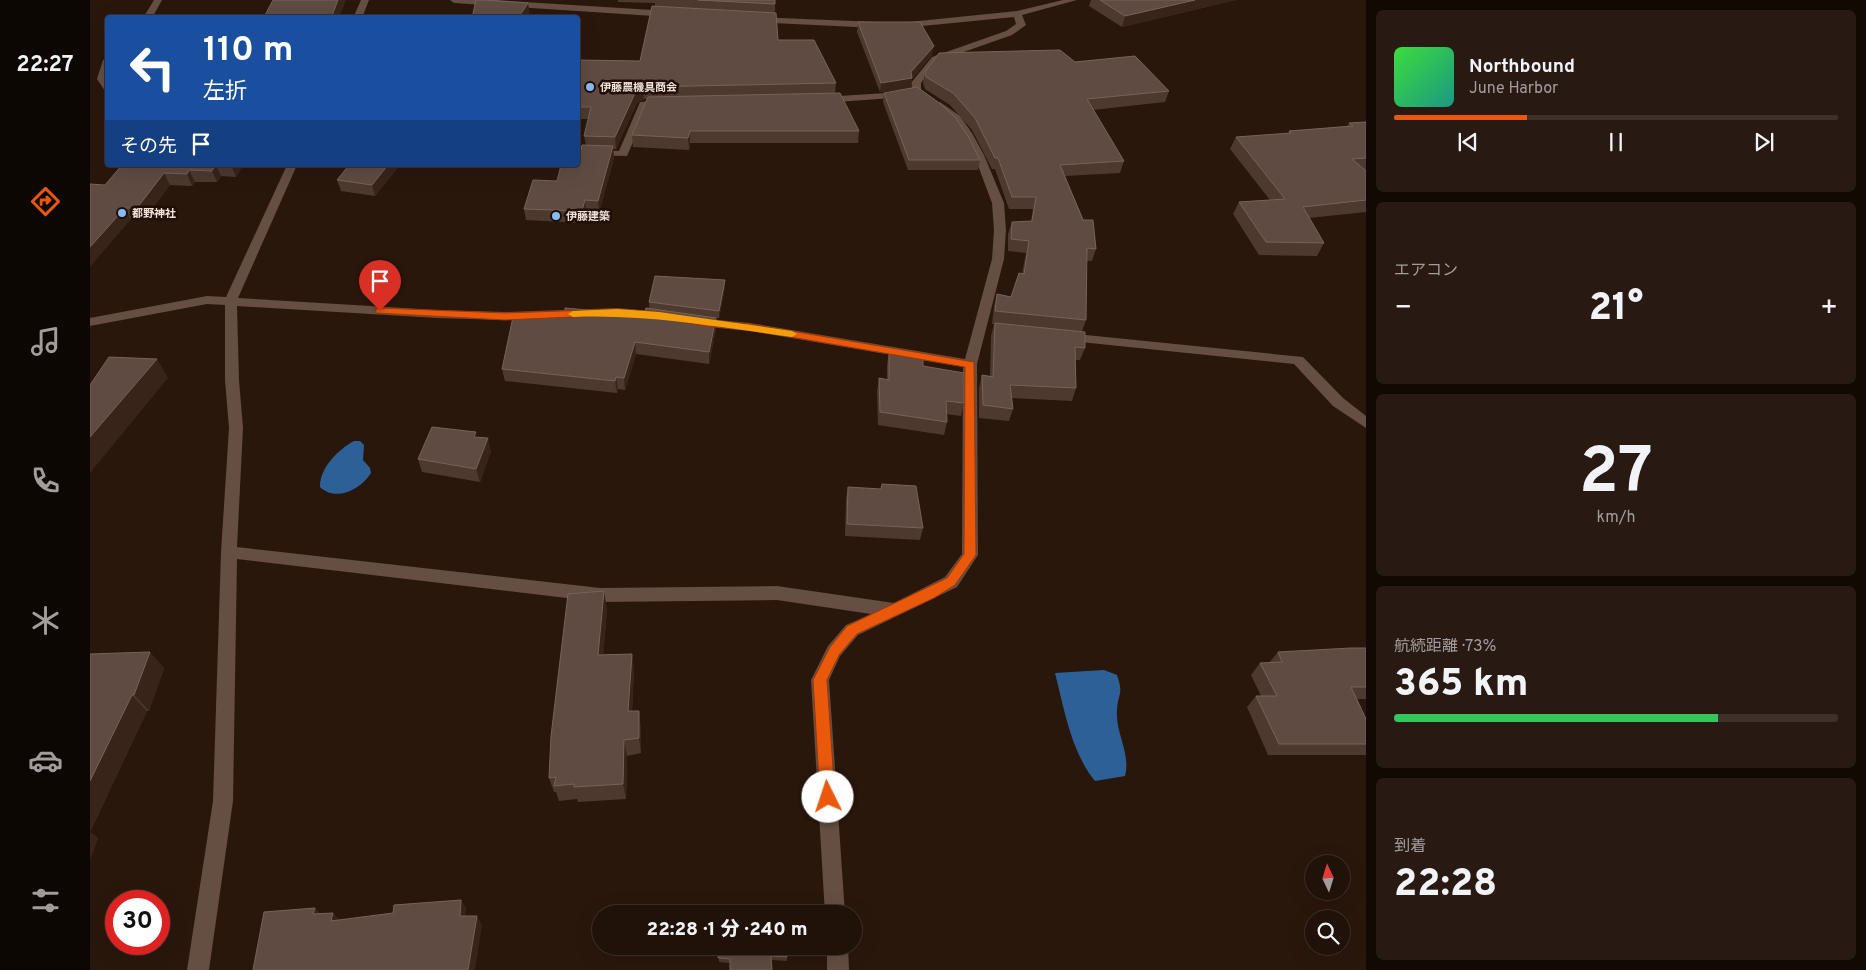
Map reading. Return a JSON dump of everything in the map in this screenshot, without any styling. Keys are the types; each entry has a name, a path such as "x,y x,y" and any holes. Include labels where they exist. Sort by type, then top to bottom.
{"street":[{"path":"149,15 158,0"},
{"path":"358,15 365,0"},
{"path":"454,0 677,15"},
{"path":"745,19 891,25 948,22 1017,14 1073,0"},
{"path":"834,905 820,680 834,651 852,630 951,582 970,555 970,364 978,328 998,259 1000,230 998,203 979,155 967,133 945,108 918,91 916,83 935,60 1009,33 1021,24 1017,14"},
{"path":"105,70 102,79 105,84"},
{"path":"810,100 858,100 898,96 918,91"},
{"path":"580,152 623,154 644,104 673,103"},
{"path":"198,970 223,801 229,552 236,428 232,380 231,300 291,167"},
{"path":"90,322 207,300 231,300 302,307 505,316 617,312 750,327 970,364"},
{"path":"978,328 996,330"},
{"path":"1051,335 1298,360 1338,402 1366,423"},
{"path":"229,552 600,595 777,593 895,610"},
{"path":"837,955 838,970"}],"water":[{"path":"354,441 360,441 364,445 363,460 370,468 371,473 361,484 347,492 333,494 326,491 320,487 323,473 336,454"},
{"path":"1104,670 1117,675 1119,682 1117,718 1125,751 1126,768 1125,776 1095,781 1080,757 1074,743 1055,673"}],"building":[{"path":"273,0 338,0 332,15 265,15"},
{"path":"476,0 528,3 520,15 473,15"},
{"path":"698,0 775,0 775,4"},
{"path":"1100,0 1195,0 1125,16"},
{"path":"652,6 776,13 778,40 814,40 836,83 643,87 636,91 615,137 584,136 591,107 580,107 580,60 640,61"},
{"path":"858,22 920,22 934,46 911,72 912,78 881,83"},
{"path":"1060,50 1075,62 1135,56 1169,91 1087,99 1124,161 1060,165 1083,220 1093,220 1096,249 1087,248 1086,320 995,311 997,294 1011,297 1019,273 1024,274 1029,241 1011,239 1012,222 1032,221 1036,197 1012,197 998,158 995,158 975,118 953,93 926,77 925,72 939,53"},
{"path":"917,87 955,117 968,136 980,160 909,160 884,93"},
{"path":"840,93 859,131 690,131 688,138 632,135 648,97"},
{"path":"1366,122 1366,158 1352,159 1366,171 1366,200 1303,207 1324,243 1266,242 1239,202 1285,199 1236,137 1353,126 1349,123"},
{"path":"582,145 613,146 598,201 585,200 582,211 524,209 533,180 557,181 560,167 580,167"},
{"path":"120,167 214,167 212,171 189,170 187,174 164,173 137,208 125,208 90,247 90,184 105,185"},
{"path":"347,167 386,167 372,185 337,180"},
{"path":"655,276 725,280 719,311 649,302"},
{"path":"565,308 644,315 646,308 716,318 709,352 635,342 624,378 616,377 615,381 502,369 513,317 565,314"},
{"path":"995,323 1085,332 1085,348 1075,347 1076,388 1010,385 1013,409 983,405 982,375 993,377"},
{"path":"889,352 923,357 923,366 964,373 964,403 946,401 947,422 880,412 879,378 889,380"},
{"path":"109,357 157,359 90,437 90,385"},
{"path":"432,427 476,432 474,437 488,438 476,469 418,459"},
{"path":"882,484 916,486 923,528 847,524 848,487 881,489"},
{"path":"604,591 598,655 632,654 628,711 639,711 639,738 624,740 623,784 574,787 574,784 554,786 556,777 549,778 551,736 568,594"},
{"path":"1366,648 1366,687 1351,687 1366,719 1366,744 1279,744 1256,696 1277,696 1260,663 1282,662 1278,652"},
{"path":"150,652 134,695 132,695 90,781 90,654"},
{"path":"461,900 460,916 477,916 468,970 253,970 264,912 315,908 313,914 333,913 331,921 393,913 394,905"},
{"path":"718,955 787,955 787,957 771,956 772,970 730,970 730,959 718,958"}],"slow traffic":[{"path":"573,314 617,312 659,315 792,334"}],"place":[{"name":"伊藤農機具商会","path":"590,87"},
{"name":"都野神社","path":"122,213"},
{"name":"伊藤建築","path":"556,216"}],"route":[{"path":"380,311 505,316 617,312 659,315 706,323 750,327 970,364 970,555 951,582 930,594 852,630 834,651 820,680 828,797"}]}
